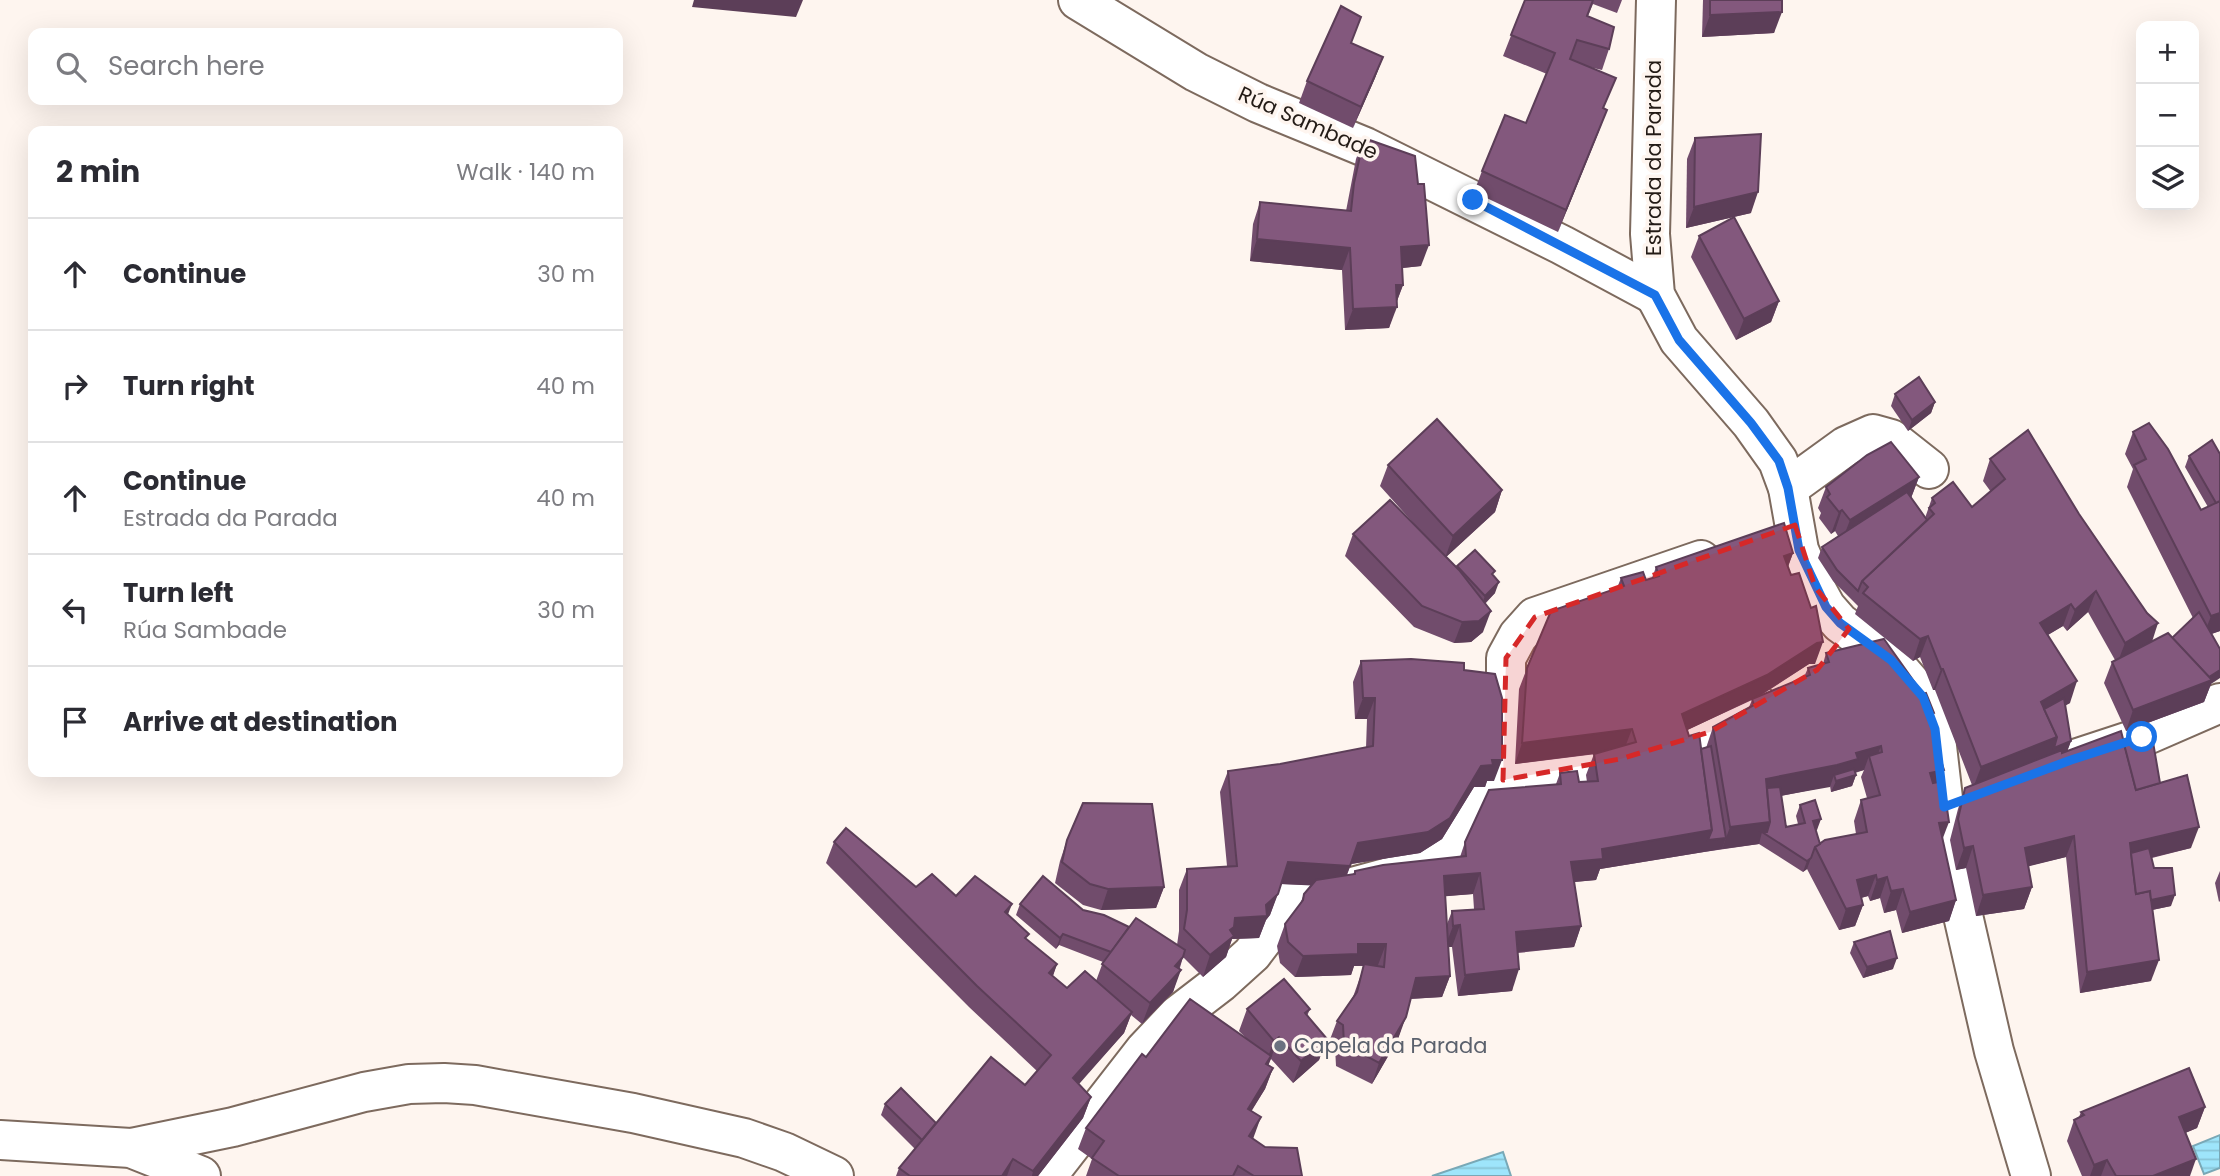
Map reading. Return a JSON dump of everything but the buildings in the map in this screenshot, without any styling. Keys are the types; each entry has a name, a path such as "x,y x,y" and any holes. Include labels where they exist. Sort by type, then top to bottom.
{"street":[{"name":"Rúa Sambade","path":"1078,0 1196,72 1258,103 1366,147 1562,245 1655,295"},
{"name":"Estrada da Parada","path":"1656,0 1650,234 1655,295 1679,340 1751,423 1779,461 1788,488 1799,550 1826,607 1840,623 1840,643 1891,660 1923,697 1961,800 1946,841 1993,1051 2031,1176"},
{"path":"1788,488 1846,446 1873,434 1891,439 1929,469"},
{"path":"1503,780 1506,658 1518,636 1535,617 1795,525"},
{"path":"1047,1176 1144,1050 1178,1015 1252,954 1296,896 1345,889 1433,865 1453,846 1465,820 1503,780 1620,759 1685,742 1710,732 1784,689"},
{"path":"2048,769 2142,737 2220,703"},
{"path":"0,1140 131,1147 233,1128 364,1092 410,1084 444,1083 475,1085 633,1113 744,1138 784,1152 834,1176"},
{"path":"131,1147 201,1176"}],"highlighted area":[{"path":"1795,525 1815,587 1849,629 1817,670 1710,732 1620,759 1503,780 1506,658 1535,617"}],"water":[{"path":"2220,1135 2220,1168 2204,1174 2193,1146"},
{"path":"1503,1152 1511,1176 1432,1176"}],"place":[{"name":"Capela da Parada","path":"1280,1046"}],"route":[{"path":"1473,200 1655,295 1679,340 1751,423 1779,461 1788,488 1799,550 1826,607 1840,623 1874,645 1891,660 1923,697 1935,729 1944,807 2142,737"}]}
